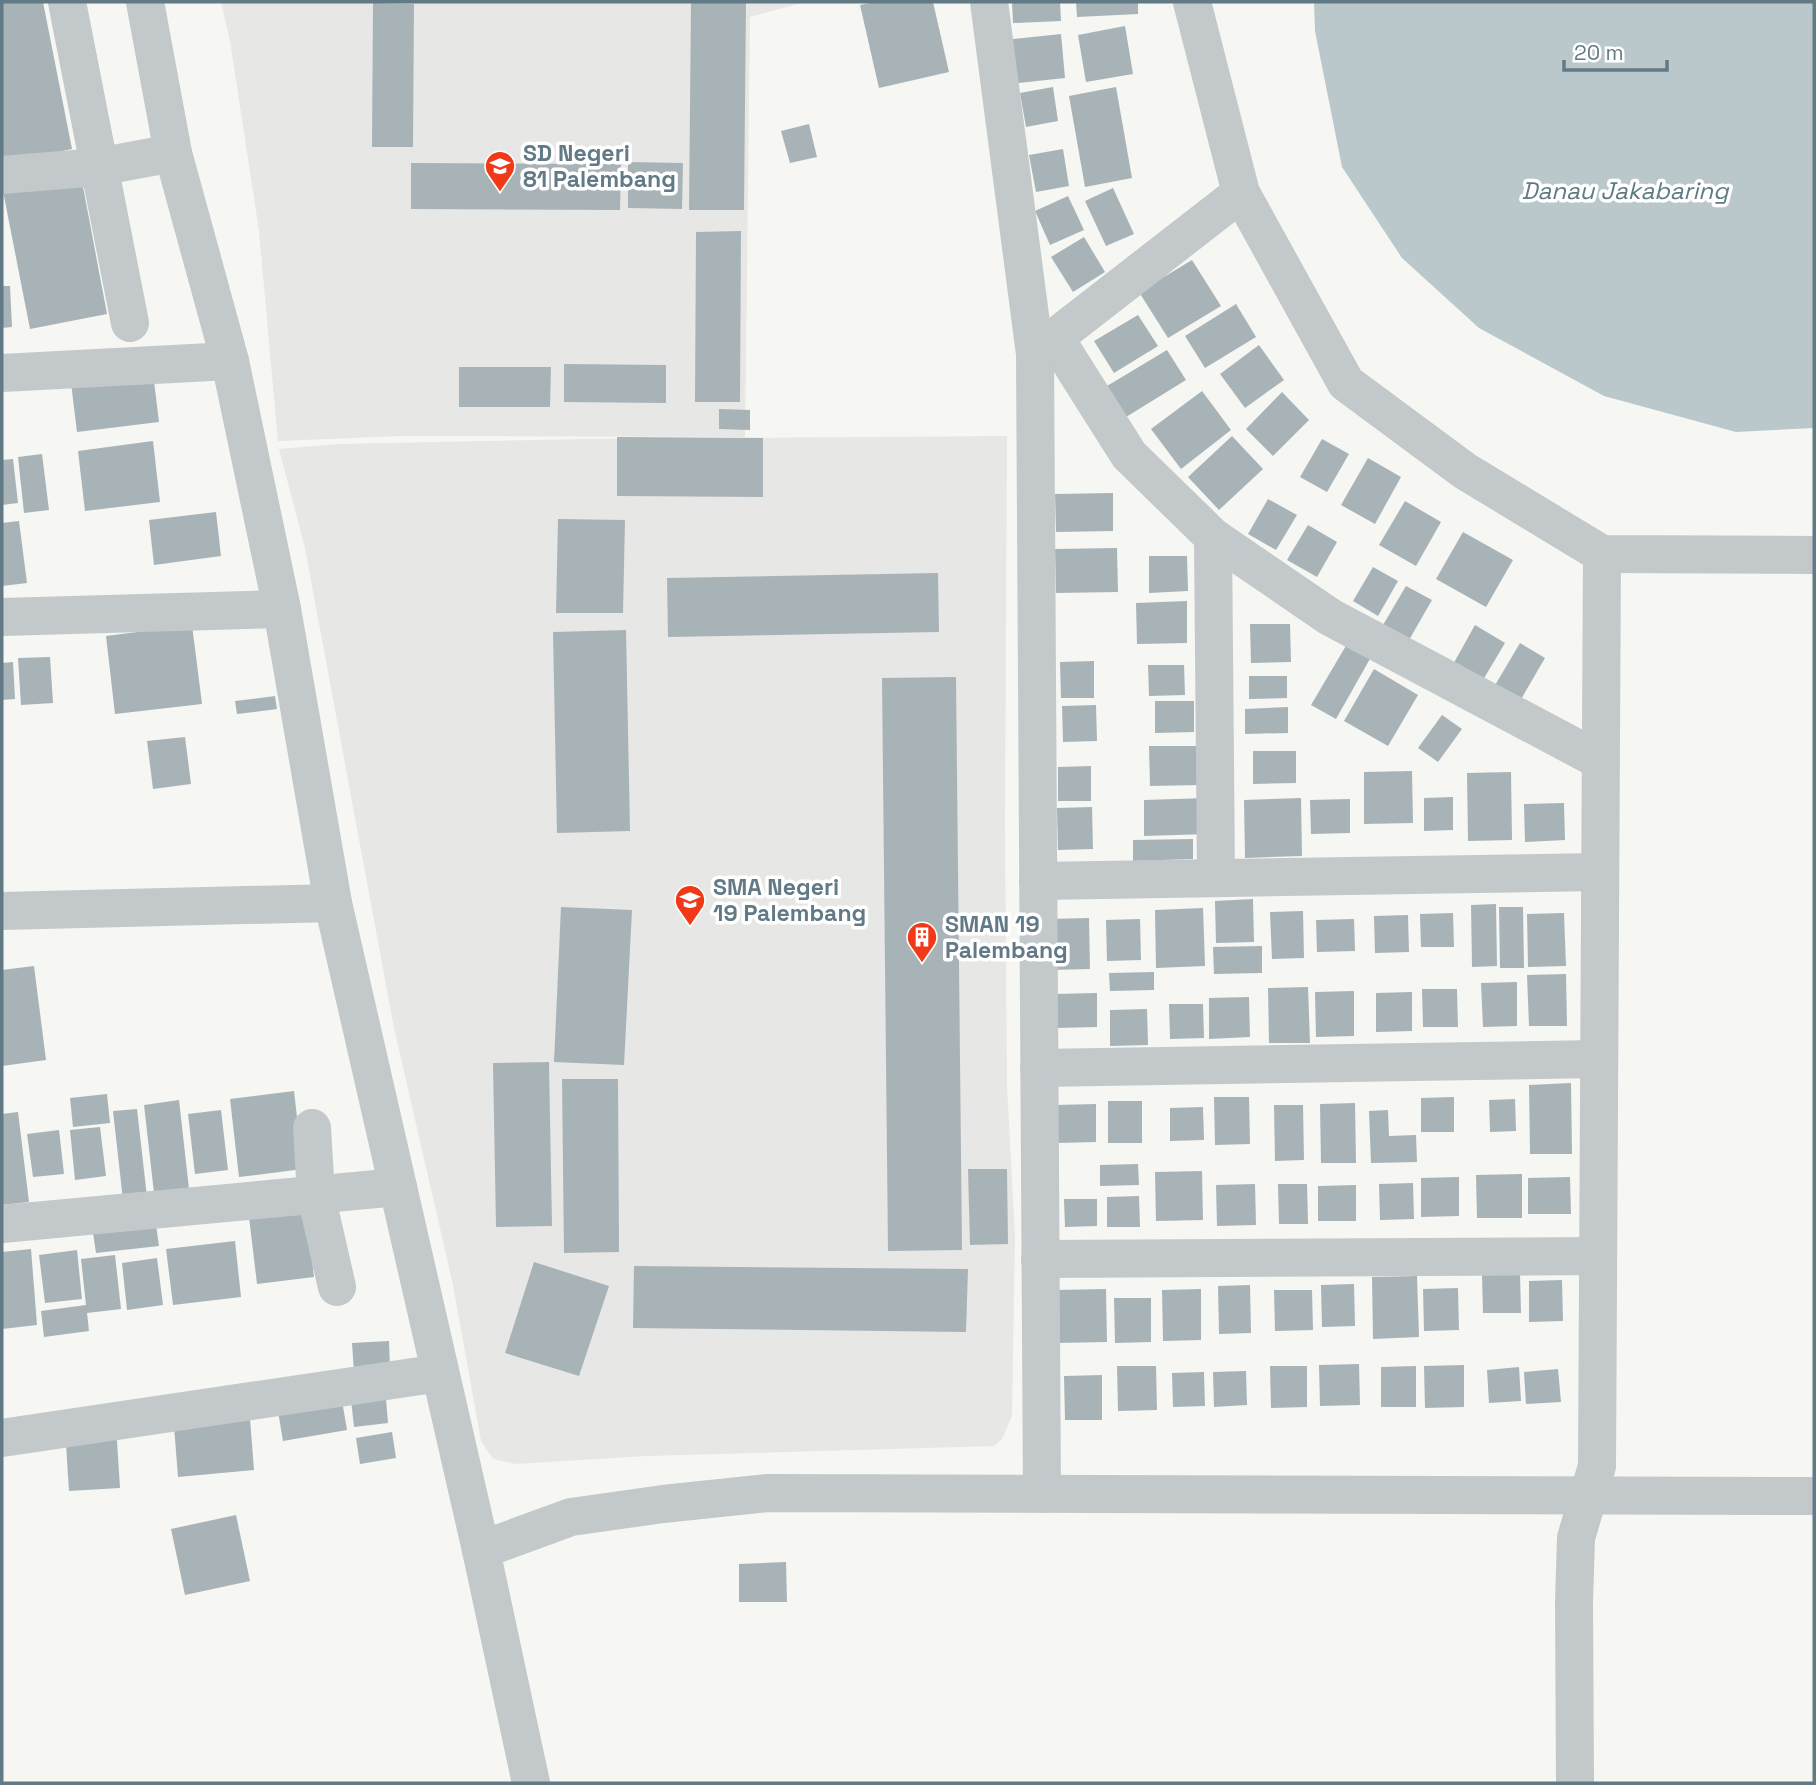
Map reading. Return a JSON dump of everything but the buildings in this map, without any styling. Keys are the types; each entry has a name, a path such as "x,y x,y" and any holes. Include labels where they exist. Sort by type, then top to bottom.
{"street":[{"path":"67,2 130,323"},
{"path":"145,2 173,153 230,361 282,608 333,903 481,1550 531,1783"},
{"path":"989,2 1045,346 1038,881 1042,1494"},
{"path":"1192,2 1241,193 1346,383 1465,471 1602,554 1814,555"},
{"path":"2,175 98,167 173,153"},
{"path":"1045,346 1241,193"},
{"path":"1045,346 1129,454 1213,537 1330,617 1601,761"},
{"path":"2,373 230,361"},
{"path":"1213,537 1216,878"},
{"path":"1575,1783 1576,1538 1597,1466 1602,554"},
{"path":"2,617 282,608"},
{"path":"1038,881 1600,872"},
{"path":"2,911 333,903"},
{"path":"1039,1068 1599,1059"},
{"path":"312,1128 316,1195 337,1287"},
{"path":"2,1224 398,1187"},
{"path":"1040,1259 1598,1256"},
{"path":"2,1438 440,1374"},
{"path":"481,1550 570,1517 676,1502 768,1493 1814,1496"}],"shaded area":[{"name":"SD Negeri 81 Palembang","path":"221,2 805,2 750,17 745,437 402,436 278,441 259,231 230,41"},
{"name":"SMA Negeri 19 Palembang","path":"1007,436 1007,1085 1015,1237 1012,1416 1002,1439 994,1446 647,1456 516,1464 493,1459 481,1441 453,1285 394,1028 305,548 279,449 338,444 588,439"}],"water":[{"name":"Danau Jakabaring","path":"1314,2 1814,2 1814,428 1736,432 1604,396 1479,328 1402,258 1342,167 1315,31"}],"place":[{"name":"SD Negeri 81 Palembang","path":"500,193"},
{"name":"SMA Negeri 19 Palembang","path":"690,927"},
{"name":"SMAN 19 Palembang","path":"922,964"}]}
